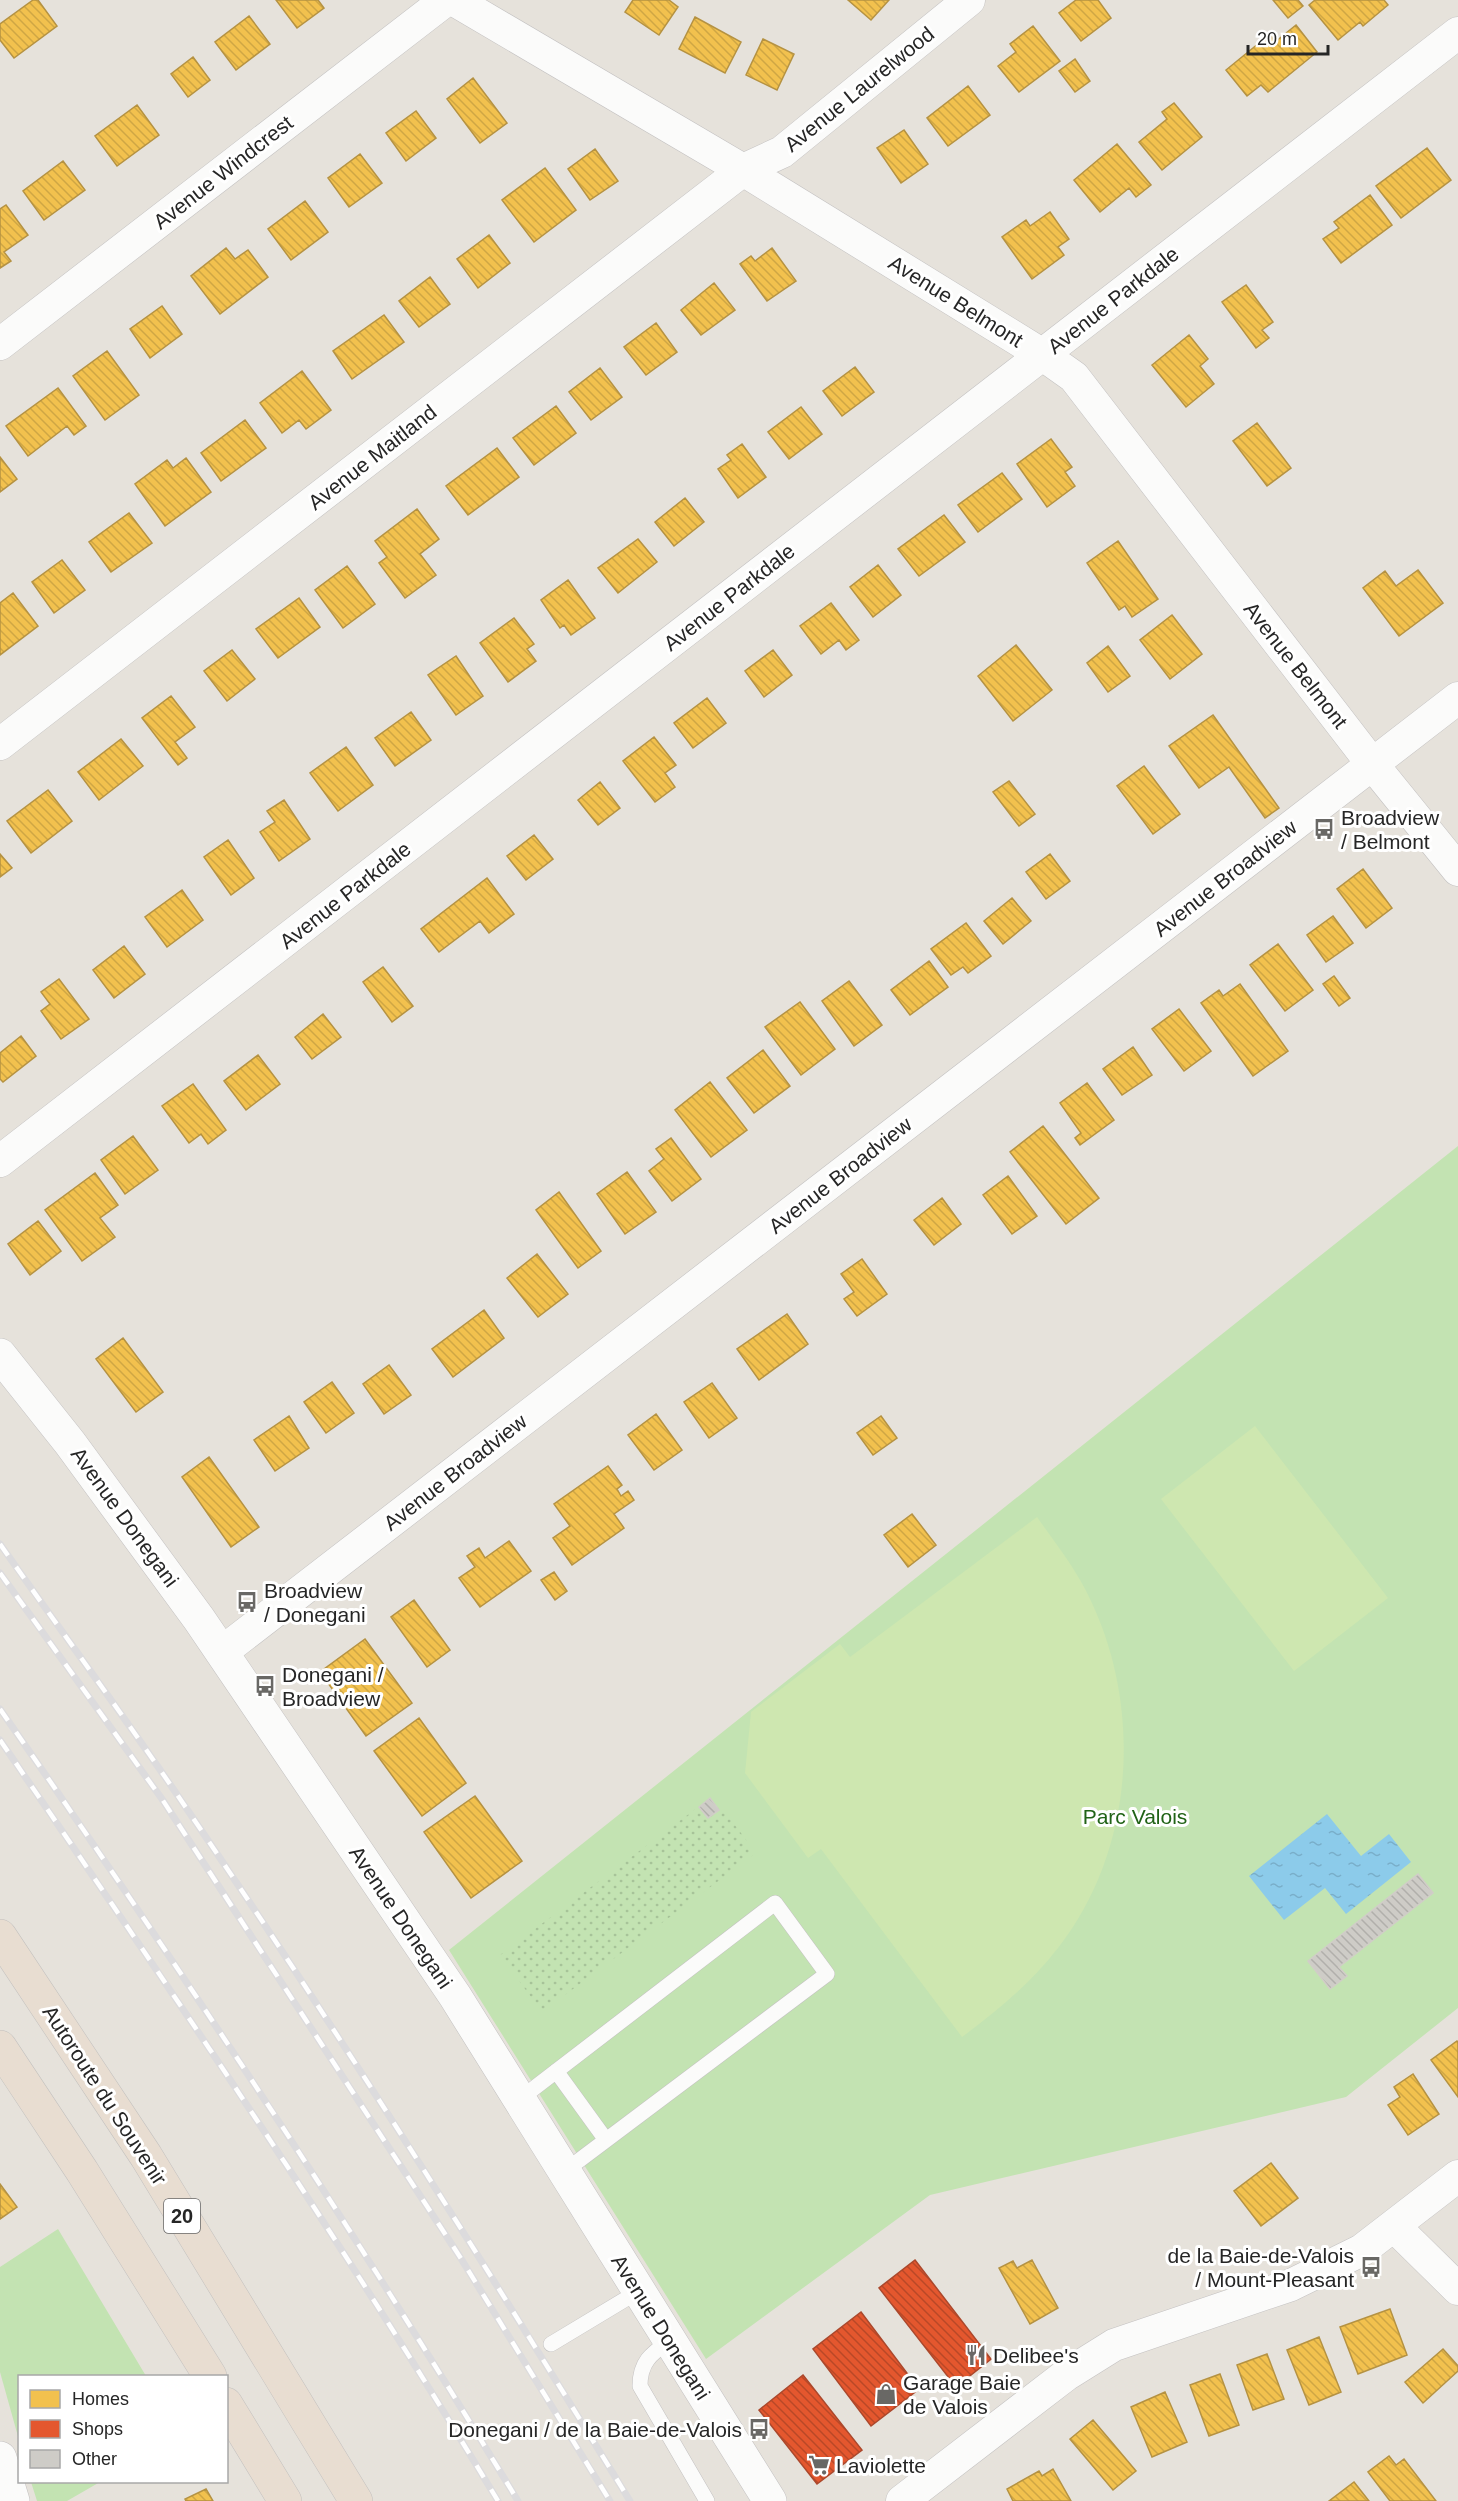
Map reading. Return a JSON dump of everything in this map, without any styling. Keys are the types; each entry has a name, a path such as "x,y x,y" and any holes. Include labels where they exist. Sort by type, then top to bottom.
{"highway":[{"name":"Autoroute du Souvenir","path":"0,1936 146,2156 356,2501"},
{"path":"0,2047 82,2171 209,2375"},
{"path":"0,2066 82,2171"},
{"path":"228,2407 285,2501"}],"street":[{"name":"Avenue Windcrest","path":"0,344 446,0"},
{"name":"Avenue Belmont","path":"454,0 743,170 1043,355 1074,377 1372,765 1458,870"},
{"name":"Avenue Laurelwood","path":"743,170 782,152 969,0"},
{"name":"Avenue Parkdale","path":"0,1161 1458,33"},
{"name":"Avenue Maitland","path":"0,744 743,170"},
{"name":"Avenue Broadview","path":"222,1652 1458,698"},
{"name":"Avenue Donegani","path":"0,1355 70,1443 222,1652 455,1996 770,2501"},
{"path":"902,2501 1066,2375 1114,2345 1291,2285 1362,2250 1458,2176"},
{"path":"1394,2226 1458,2289"},
{"path":"0,2458 13,2501"}],"lane":[{"path":"520,2099 775,1903 827,1974 565,2171"},
{"path":"556,2071 606,2140"},
{"path":"551,2344 639,2291"},
{"path":"669,2341 643,2363 640,2386 707,2501"}],"green space":[{"name":"Parc Valois","path":"1458,1146 1458,2008 1346,2097 930,2195 706,2359 449,1950"},
{"path":"1255,1426 1388,1598 1294,1671 1161,1499"},
{"path":"1037,1517 1079,1579 1091,1601 1108,1644 1118,1688 1123,1734 1122,1779 1116,1825 1103,1868 1083,1910 1058,1948 1025,1985 962,2037 821,1849 808,1858 745,1773 751,1712 840,1644 850,1657"},
{"path":"713,1796 756,1853 542,2012 500,1955"},
{"path":"58,2229 145,2375 18,2375 18,2436 0,2372 0,2267"},
{"path":"31,2483 98,2483 67,2501 37,2501"}],"water":[{"path":"1327,1814 1361,1856 1389,1834 1411,1862 1346,1914 1325,1888 1284,1920 1249,1876"}],"building: Homes":[{"path":"33,0 38,0 57,26 14,58 0,40 0,24"},
{"path":"276,0 318,0 324,8 297,28"},
{"path":"633,0 669,0 678,7 659,35 625,12"},
{"path":"848,0 889,0 871,20"},
{"path":"1076,0 1098,0 1111,18 1081,41 1059,13"},
{"path":"1273,0 1298,0 1303,6 1288,18"},
{"path":"1315,0 1384,0 1388,5 1363,26 1360,22 1338,40 1309,5"},
{"path":"249,16 270,44 236,70 215,42"},
{"path":"695,17 741,42 725,73 679,49"},
{"path":"1296,25 1317,52 1268,92 1261,85 1247,96 1226,70 1270,34 1275,42"},
{"path":"1033,26 1060,61 1019,92 998,66 1016,52 1010,44"},
{"path":"763,39 794,54 777,90 746,75"},
{"path":"193,57 210,80 188,97 171,74"},
{"path":"1075,59 1090,81 1075,92 1059,71"},
{"path":"473,78 507,123 480,143 447,99"},
{"path":"968,86 990,115 948,146 927,118"},
{"path":"1174,103 1202,137 1162,170 1139,142 1167,119 1162,112"},
{"path":"137,105 159,135 117,166 95,136"},
{"path":"416,111 436,138 406,161 386,133"},
{"path":"904,130 928,164 901,183 877,148"},
{"path":"1117,144 1151,185 1136,197 1129,188 1100,212 1074,180"},
{"path":"1427,148 1451,180 1401,218 1376,186"},
{"path":"595,149 618,181 590,200 568,169"},
{"path":"360,154 382,183 349,207 328,178"},
{"path":"63,161 85,190 44,220 23,191"},
{"path":"545,168 576,210 534,242 502,200"},
{"path":"1370,195 1392,225 1341,263 1323,239 1339,228 1334,222"},
{"path":"305,201 328,232 291,260 268,229"},
{"path":"6,205 28,235 4,252 11,261 0,268 0,209"},
{"path":"1050,212 1069,239 1058,247 1064,255 1032,279 1002,237 1026,220 1030,226"},
{"path":"489,235 510,263 478,288 457,259"},
{"path":"226,248 235,259 248,250 268,277 220,314 191,276"},
{"path":"772,248 796,281 767,301 740,264 751,256 755,261"},
{"path":"430,277 450,304 419,327 399,301"},
{"path":"714,283 735,310 701,335 681,310"},
{"path":"1246,285 1273,322 1262,330 1269,338 1256,348 1222,302"},
{"path":"162,306 182,334 150,358 130,329"},
{"path":"384,315 404,342 352,379 333,351"},
{"path":"656,323 677,352 646,375 624,347"},
{"path":"1189,335 1208,359 1200,366 1214,384 1186,407 1152,365"},
{"path":"107,351 139,395 105,420 73,376"},
{"path":"855,367 874,392 842,416 823,391"},
{"path":"600,368 622,397 591,420 569,392"},
{"path":"302,371 331,410 306,429 299,420 282,433 260,403"},
{"path":"58,388 86,426 74,435 67,426 28,456 6,426"},
{"path":"556,406 576,433 534,465 513,438"},
{"path":"801,407 822,434 789,459 768,432"},
{"path":"245,420 266,448 221,481 201,453"},
{"path":"1257,423 1291,468 1267,486 1233,441"},
{"path":"1051,439 1072,467 1065,472 1075,486 1047,507 1017,464"},
{"path":"742,444 766,477 738,498 718,469 731,460 727,455"},
{"path":"497,448 519,477 468,515 446,486"},
{"path":"0,457 17,479 0,492"},
{"path":"186,458 211,492 165,526 135,484 167,460 173,468"},
{"path":"1002,473 1022,499 978,532 958,505"},
{"path":"685,498 704,522 674,546 655,522"},
{"path":"417,509 439,539 420,554 436,575 405,598 379,563 387,557 375,541"},
{"path":"129,513 152,543 111,572 89,542"},
{"path":"944,515 965,542 919,576 898,549"},
{"path":"638,539 657,562 618,593 598,568"},
{"path":"1118,541 1158,599 1132,617 1125,606 1119,610 1087,563"},
{"path":"62,560 85,590 54,613 32,582"},
{"path":"878,565 901,595 873,617 850,587"},
{"path":"347,566 375,604 343,628 315,590"},
{"path":"1418,570 1443,603 1399,636 1363,588 1385,571 1396,586"},
{"path":"568,580 595,618 571,635 564,625 560,628 541,600"},
{"path":"13,593 38,626 0,655 0,603"},
{"path":"299,598 320,627 278,658 256,629"},
{"path":"831,603 859,640 846,650 839,640 821,654 800,626"},
{"path":"1172,615 1202,654 1170,679 1140,640"},
{"path":"514,618 534,644 527,649 536,661 508,682 480,643"},
{"path":"1016,645 1052,690 1013,721 978,676"},
{"path":"1108,646 1130,676 1108,692 1087,663"},
{"path":"232,650 255,679 227,701 204,671"},
{"path":"773,650 792,675 764,697 745,671"},
{"path":"456,656 483,696 456,715 428,675"},
{"path":"171,696 195,727 175,742 187,758 178,765 142,718"},
{"path":"707,698 726,723 693,748 674,723"},
{"path":"411,712 431,740 395,766 375,738"},
{"path":"1213,715 1279,808 1265,818 1229,767 1199,788 1169,746"},
{"path":"654,737 676,765 665,773 675,787 655,802 623,761"},
{"path":"121,739 143,766 99,800 78,772"},
{"path":"346,747 373,785 338,811 310,773"},
{"path":"1144,766 1180,814 1153,834 1117,786"},
{"path":"1009,781 1035,814 1019,826 993,792"},
{"path":"600,782 620,808 598,825 578,800"},
{"path":"48,790 72,821 31,853 7,821"},
{"path":"284,800 310,839 279,861 260,832 275,822 267,811"},
{"path":"534,835 553,859 526,880 507,856"},
{"path":"228,840 254,878 231,895 204,857"},
{"path":"0,854 12,868 0,877"},
{"path":"1050,854 1070,881 1046,899 1026,872"},
{"path":"1363,869 1392,908 1366,928 1337,889"},
{"path":"487,878 514,914 489,933 480,921 439,952 421,929"},
{"path":"182,890 203,920 167,947 145,917"},
{"path":"1012,898 1031,921 1003,944 984,921"},
{"path":"1333,916 1353,943 1326,962 1307,935"},
{"path":"966,923 991,956 968,973 963,967 951,975 931,949"},
{"path":"1278,944 1313,990 1285,1011 1250,965"},
{"path":"124,946 145,974 114,998 93,970"},
{"path":"929,961 948,987 910,1015 891,990"},
{"path":"383,967 413,1006 392,1022 363,982"},
{"path":"1334,976 1350,998 1339,1006 1323,984"},
{"path":"59,979 89,1019 61,1039 41,1011 50,1004 41,992"},
{"path":"849,981 882,1025 854,1046 822,1001"},
{"path":"1240,984 1288,1051 1253,1076 1201,1003 1219,990 1223,996"},
{"path":"800,1002 835,1049 801,1075 765,1027"},
{"path":"1179,1009 1211,1051 1184,1071 1152,1029"},
{"path":"323,1014 341,1037 312,1059 295,1037"},
{"path":"21,1036 36,1056 3,1082 0,1079 0,1053"},
{"path":"1133,1047 1152,1075 1122,1095 1103,1069"},
{"path":"763,1050 790,1086 754,1113 727,1078"},
{"path":"258,1055 280,1084 246,1110 224,1081"},
{"path":"710,1082 747,1130 711,1157 675,1110"},
{"path":"1087,1083 1114,1120 1080,1145 1075,1138 1081,1133 1060,1103"},
{"path":"193,1084 226,1130 208,1144 201,1134 189,1143 162,1106"},
{"path":"1043,1126 1099,1198 1066,1224 1010,1152"},
{"path":"133,1136 158,1170 125,1194 101,1160"},
{"path":"671,1138 701,1179 672,1201 649,1171 664,1159 656,1149"},
{"path":"627,1172 656,1212 625,1234 597,1194"},
{"path":"95,1173 118,1205 100,1218 115,1237 82,1261 45,1210"},
{"path":"1008,1176 1037,1216 1012,1234 983,1195"},
{"path":"559,1192 601,1251 578,1268 536,1210"},
{"path":"942,1198 961,1224 934,1245 914,1220"},
{"path":"38,1221 61,1251 30,1275 8,1244"},
{"path":"537,1254 568,1294 538,1317 507,1278"},
{"path":"862,1259 887,1294 857,1316 844,1299 854,1292 841,1274"},
{"path":"484,1310 504,1338 453,1377 432,1349"},
{"path":"787,1314 808,1344 759,1380 737,1349"},
{"path":"123,1338 163,1392 136,1412 96,1359"},
{"path":"389,1365 411,1395 384,1414 363,1384"},
{"path":"332,1382 354,1413 326,1433 304,1402"},
{"path":"712,1383 737,1418 709,1438 684,1402"},
{"path":"656,1414 682,1450 654,1470 628,1435"},
{"path":"289,1416 309,1448 275,1471 254,1440"},
{"path":"881,1416 897,1438 873,1455 857,1433"},
{"path":"209,1457 259,1527 231,1547 182,1477"},
{"path":"608,1466 622,1485 617,1489 621,1496 628,1491 634,1500 614,1514 624,1528 572,1565 553,1538 570,1526 554,1504"},
{"path":"912,1514 936,1545 908,1567 884,1535"},
{"path":"509,1541 531,1571 480,1607 459,1578 475,1567 467,1556 479,1548 485,1558"},
{"path":"554,1572 567,1591 555,1600 541,1580"},
{"path":"414,1600 450,1650 427,1667 391,1617"},
{"path":"365,1639 412,1703 366,1736 320,1672"},
{"path":"419,1718 466,1783 422,1816 374,1751"},
{"path":"475,1796 522,1861 471,1898 424,1832"},
{"path":"1458,2042 1458,2097 1431,2060"},
{"path":"1413,2074 1439,2114 1408,2135 1388,2105 1400,2097 1394,2087"},
{"path":"1271,2163 1298,2198 1261,2226 1234,2191"},
{"path":"0,2184 17,2207 0,2219"},
{"path":"1032,2260 1058,2308 1030,2324 999,2268 1013,2261 1017,2268"},
{"path":"1390,2309 1407,2355 1358,2374 1340,2327"},
{"path":"1319,2337 1341,2392 1309,2405 1287,2350"},
{"path":"1443,2349 1458,2366 1458,2371 1423,2403 1405,2382"},
{"path":"1267,2354 1284,2399 1253,2410 1237,2365"},
{"path":"1220,2374 1239,2425 1209,2436 1190,2385"},
{"path":"1165,2392 1187,2442 1152,2457 1131,2407"},
{"path":"1093,2420 1136,2471 1113,2490 1070,2439"},
{"path":"1389,2456 1396,2465 1404,2459 1436,2501 1390,2501 1368,2472"},
{"path":"1053,2469 1071,2501 1013,2501 1007,2489 1039,2471 1042,2476"},
{"path":"1354,2482 1369,2501 1329,2501"},
{"path":"206,2489 213,2501 186,2501 185,2499"}],"building: Shops":[{"path":"915,2260 991,2359 956,2387 879,2288"},
{"path":"861,2312 919,2389 871,2426 813,2349"},
{"path":"803,2375 862,2450 817,2484 759,2410"}],"building: Other":[{"path":"710,1798 719,1810 708,1818 699,1807"},
{"path":"1418,1874 1433,1893 1339,1967 1347,1976 1330,1989 1308,1961"}],"railway":[{"path":"0,1544 235,1880 351,2056 520,2322 630,2501"},
{"path":"0,1573 162,1799 460,2257 610,2501"},
{"path":"0,1709 134,1904 330,2200 518,2501"},
{"path":"0,1740 192,2022 317,2212 498,2501"}],"place":[{"name":"Broadview / Belmont","path":"1324,829"},
{"name":"Broadview / Donegani","path":"247,1602"},
{"name":"Donegani / Broadview","path":"265,1686"},
{"name":"de la Baie-de-Valois / Mount-Pleasant","path":"1371,2267"},
{"name":"Delibee's","path":"976,2355"},
{"name":"Garage Baie de Valois","path":"886,2394"},
{"name":"Donegani / de la Baie-de-Valois","path":"759,2429"},
{"name":"Laviolette","path":"819,2465"}]}
